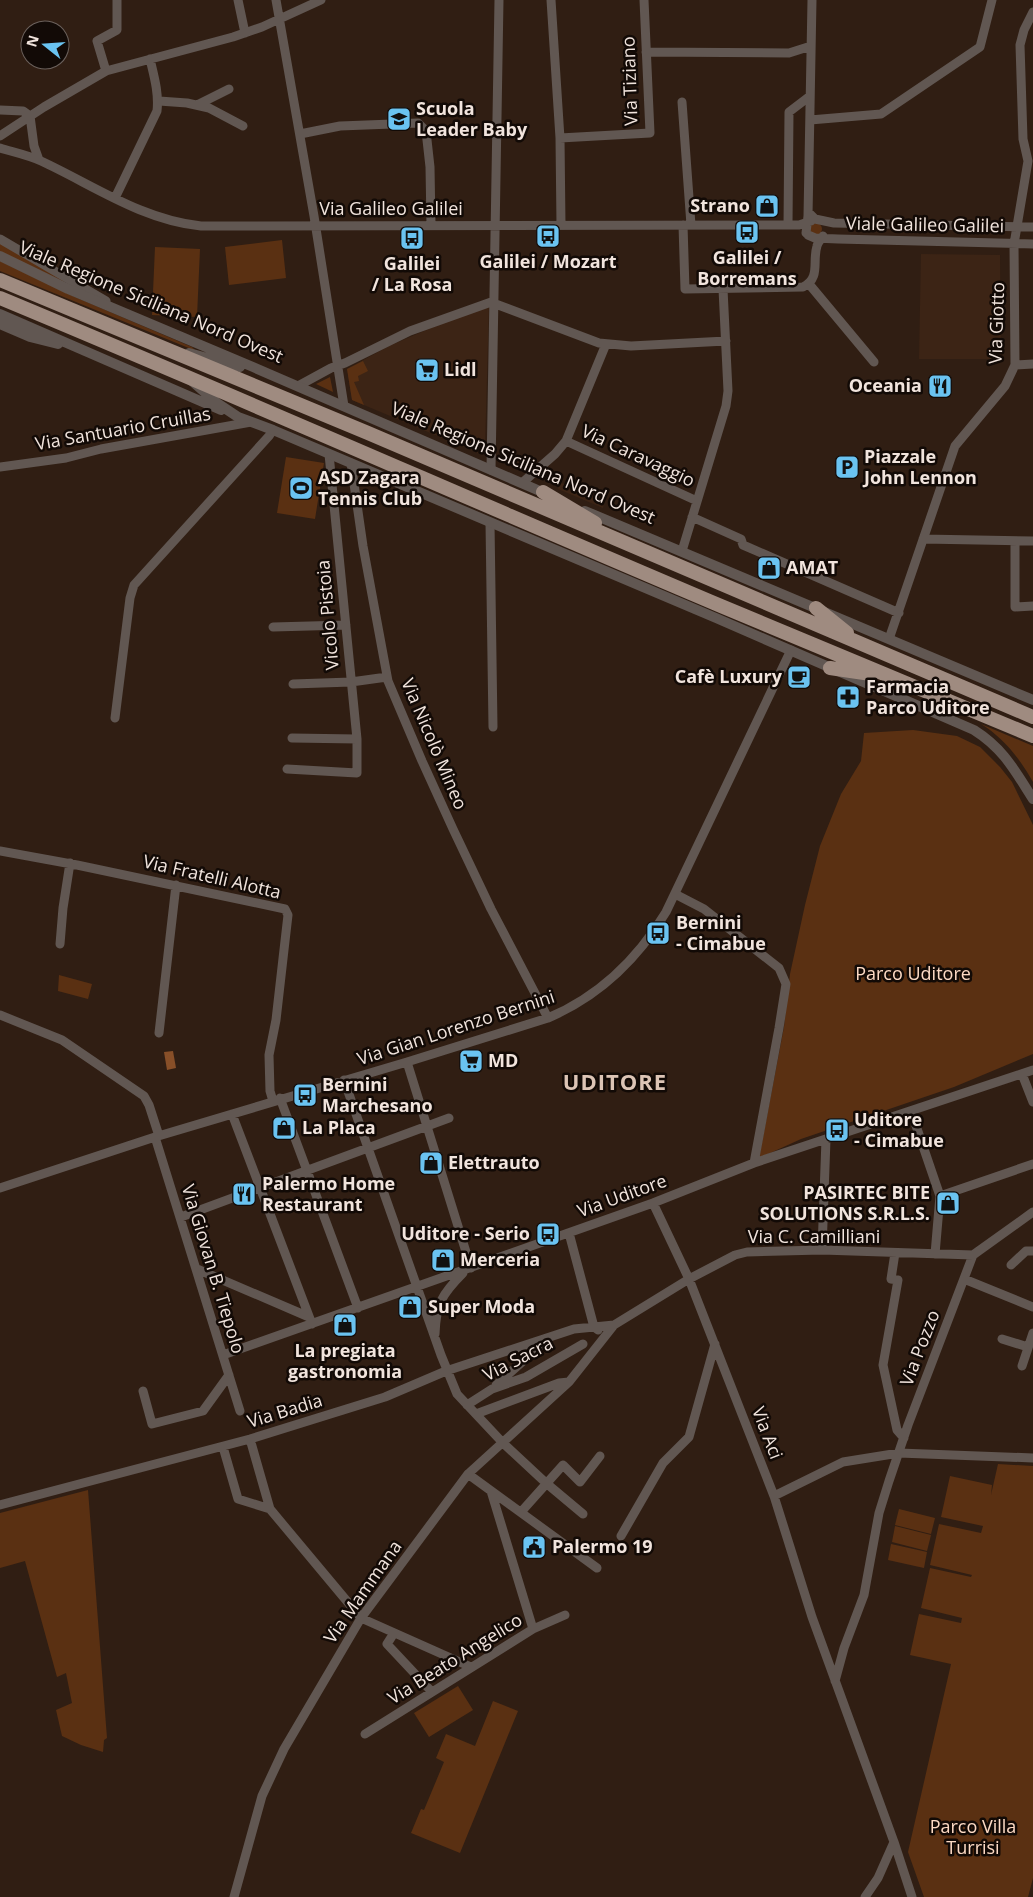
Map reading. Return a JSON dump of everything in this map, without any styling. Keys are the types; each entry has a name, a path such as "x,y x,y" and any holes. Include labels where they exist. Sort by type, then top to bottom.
{"main road":[{"name":"Viale Regione Siciliana Nord Ovest","path":"0,280 368,433 652,556 1033,717"},
{"path":"0,298 1033,736"},
{"path":"543,492 652,556"},
{"path":"816,608 860,643"},
{"path":"830,668 894,678"}],"street":[{"path":"106,71 97,41 117,30 117,0"},
{"path":"238,0 245,33"},
{"path":"276,0 300,134 344,406"},
{"path":"0,136 106,71 193,49 245,33 320,0"},
{"path":"491,470 499,0"},
{"path":"552,0 560,138 561,225"},
{"name":"Via Tiziano","path":"560,138 650,134 644,0"},
{"path":"682,102 687,225 686,289 799,288 809,284 815,274 816,250 812,230 812,217 808,211 812,0"},
{"path":"810,120 881,114 980,47 992,0"},
{"name":"Via Giotto","path":"889,639 955,446 1006,386 1015,365 1014,244 1028,161 1023,139 1020,45 1024,30 1033,12"},
{"path":"646,52 789,53 811,46"},
{"path":"115,198 157,112 158,101 150,59"},
{"path":"197,105 229,89"},
{"path":"788,225 790,112 810,96"},
{"path":"158,101 188,103 209,108 243,126"},
{"path":"0,110 23,111 30,116 34,146 39,160"},
{"path":"1022,112 1033,112"},
{"path":"300,134 340,126 418,123 426,131 430,167 431,226"},
{"name":"Via Galileo Galilei","path":"0,148 39,160 156,216 185,224 315,226 788,225 812,230"},
{"name":"Viale Galileo Galilei","path":"812,230 838,223 1033,227"},
{"name":"Viale Galileo Galilei","path":"812,230 1033,244"},
{"path":"0,238 99,297 160,328"},
{"name":"Viale Regione Siciliana Nord Ovest","path":"0,256 68,289 298,386 522,484 1033,700"},
{"path":"809,284 874,362"},
{"path":"682,551 726,406 728,391 723,289"},
{"path":"298,386 337,365 345,363 410,331 494,302 590,340 606,344 631,346 726,341"},
{"path":"0,314 238,417 273,430 791,650 960,724 980,734 1008,760 1033,800"},
{"path":"0,324 30,337 82,350"},
{"path":"144,340 279,378"},
{"path":"522,484 555,454 566,441 606,344"},
{"path":"1015,365 1033,364"},
{"path":"185,375 217,403 238,417"},
{"name":"Via Santuario Cruillas","path":"0,467 66,458 101,448 251,422"},
{"path":"115,718 130,598 134,585 273,430"},
{"name":"Via Caravaggio","path":"566,441 697,501"},
{"name":"Vicolo Pistoia","path":"287,769 356,773 357,739 329,454"},
{"name":"Via Nicolò Mineo","path":"351,463 366,563 387,677 412,739 490,909 548,1018"},
{"path":"389,479 417,476"},
{"path":"692,517 741,539 744,546 899,612"},
{"path":"490,523 492,728"},
{"path":"923,539 1033,541"},
{"path":"1015,541 1015,607 1033,606"},
{"path":"273,627 346,625"},
{"name":"Via Gian Lorenzo Bernini","path":"0,1188 157,1136 548,1018 566,1010 601,988 643,946 675,894 791,650"},
{"path":"293,684 351,682 387,677"},
{"path":"292,738 357,739"},
{"name":"Via Fratelli Alotta","path":"0,851 176,885 282,908 286,911 288,915 276,1020 269,1055 270,1091 276,1100 307,1171 358,1308"},
{"path":"60,944 70,864"},
{"path":"159,1033 176,885"},
{"path":"675,894 704,909 779,968 786,984 780,1028 754,1163"},
{"name":"Via Giovan B. Tiepolo","path":"0,1016 62,1040 144,1096 149,1105 180,1217 240,1411"},
{"path":"407,1062 469,1269 448,1288 436,1313 435,1339"},
{"name":"Via Uditore","path":"223,1355 310,1321 358,1308 569,1233 754,1163 1033,1070"},
{"path":"1022,1074 1033,1102"},
{"path":"344,1080 416,1287 456,1394 503,1443 583,1514"},
{"path":"911,1111 940,1196 935,1254"},
{"path":"232,1114 310,1321"},
{"path":"180,1217 450,1118"},
{"path":"822,1250 826,1139"},
{"path":"940,1196 1033,1164"},
{"name":"Via Aci","path":"653,1202 689,1279 774,1496 812,1617 894,1842 912,1897"},
{"path":"973,1255 1033,1212"},
{"path":"569,1233 594,1327 606,1336"},
{"name":"Via C. Camilliani","path":"614,1325 689,1279 735,1255 747,1252 761,1250 822,1250 973,1255"},
{"path":"1011,1265 1026,1251 1033,1251"},
{"path":"895,1253 891,1279 898,1280 883,1365 897,1430 904,1438"},
{"name":"Via Pozzo","path":"835,1681 844,1648 860,1608 879,1513 904,1438 973,1255"},
{"path":"197,1269 310,1321"},
{"path":"964,1279 1033,1307"},
{"name":"Via Badia","path":"0,1505 250,1439 385,1397 446,1371 574,1329 614,1325"},
{"name":"Via Mammana","path":"234,1897 262,1796 284,1749 361,1618 468,1474 569,1382 614,1325"},
{"path":"574,1329 583,1344 593,1354"},
{"path":"1022,1366 1033,1333"},
{"path":"492,1389 549,1337"},
{"path":"1002,1339 1028,1347"},
{"name":"Via Sacra","path":"467,1405 492,1389 526,1377 583,1344"},
{"path":"621,1536 663,1464 689,1437 715,1344"},
{"path":"143,1391 152,1424 203,1411 229,1375"},
{"path":"476,1414 559,1382 569,1382"},
{"path":"250,1439 270,1509 361,1618 472,1667"},
{"path":"223,1447 238,1499 270,1509"},
{"path":"774,1496 843,1462 900,1452 1033,1458"},
{"path":"521,1512 564,1465 580,1482 600,1456"},
{"path":"468,1474 597,1568"},
{"path":"491,1490 532,1629"},
{"name":"Via Beato Angelico","path":"364,1734 532,1629 565,1615"},
{"path":"394,1633 387,1644 432,1692"},
{"path":"865,1897 878,1878 894,1842"}],"shaded area":[{"path":"921,254 1000,255 1001,359 919,359"},
{"path":"489,306 485,448 483,455 352,400 347,369 389,346"},
{"path":"560,483 606,491 603,508 558,489"},
{"path":"173,1051 176,1068 167,1070 164,1052"}],"green space":[{"path":"814,223 818,223 822,229 818,235 814,235 810,231 810,227"},
{"path":"282,240 286,278 229,285 225,247"},
{"path":"0,243 60,277 65,283 0,252"},
{"path":"155,247 200,249 197,317 152,315"},
{"path":"0,261 75,297 192,347 196,351 0,271"},
{"path":"363,361 368,371 358,376 359,381 354,382 364,405 352,400 347,369"},
{"path":"330,377 333,392 316,384"},
{"name":"ASD Zagara Tennis Club","path":"286,457 324,463 315,519 277,513"},
{"path":"981,724 1033,746 1033,782 1011,750"},
{"name":"Parco Uditore","path":"913,730 957,736 980,747 1012,782 1033,825 1033,1054 954,1087 801,1139 759,1158 784,1027 790,974 820,846 841,794 861,761 864,733"},
{"path":"59,975 92,984 88,999 58,991"},
{"name":"Parco Villa Turrisi","path":"998,1464 1033,1466 1033,1878 1028,1897 924,1897 908,1852 951,1664 910,1655 919,1614 961,1623 962,1618 921,1608 930,1568 971,1577 972,1575 930,1565 939,1524 981,1533 983,1526 941,1517 950,1476 992,1485 991,1495"},
{"path":"88,1490 107,1738 104,1740 103,1752 62,1736 56,1710 72,1703 66,1673 57,1677 25,1561 0,1568 0,1513"},
{"path":"899,1509 935,1518 931,1534 895,1525"},
{"path":"895,1526 931,1535 927,1551 892,1542"},
{"path":"891,1544 927,1552 924,1568 888,1560"},
{"path":"458,1686 473,1710 429,1737 414,1713"},
{"path":"493,1701 518,1711 460,1853 411,1833 421,1809 424,1810 444,1762 436,1758 446,1734 475,1746"}],"place":[{"name":"Scuola Leader Baby","path":"399,119"},
{"name":"Strano","path":"767,206"},
{"name":"Galilei / Borremans","path":"747,232"},
{"name":"Galilei / Mozart","path":"548,236"},
{"name":"Galilei / La Rosa","path":"412,238"},
{"name":"Lidl","path":"427,370"},
{"name":"Oceania","path":"940,386"},
{"name":"Piazzale John Lennon","path":"847,467"},
{"name":"ASD Zagara Tennis Club","path":"301,488"},
{"name":"AMAT","path":"769,568"},
{"name":"Cafè Luxury","path":"799,677"},
{"name":"Farmacia Parco Uditore","path":"848,697"},
{"name":"Bernini - Cimabue","path":"658,933"},
{"name":"MD","path":"471,1061"},
{"name":"Bernini Marchesano","path":"305,1095"},
{"name":"La Placa","path":"284,1128"},
{"name":"Uditore - Cimabue","path":"837,1130"},
{"name":"Elettrauto","path":"431,1163"},
{"name":"Palermo Home Restaurant","path":"244,1194"},
{"name":"PASIRTEC BITE SOLUTIONS S.R.L.S.","path":"948,1203"},
{"name":"Uditore - Serio","path":"548,1234"},
{"name":"Merceria","path":"443,1260"},
{"name":"Super Moda","path":"410,1307"},
{"name":"La pregiata gastronomia","path":"345,1325"},
{"name":"Palermo 19","path":"534,1547"}],"district":[{"name":"UDITORE","path":"615,1082"}]}
